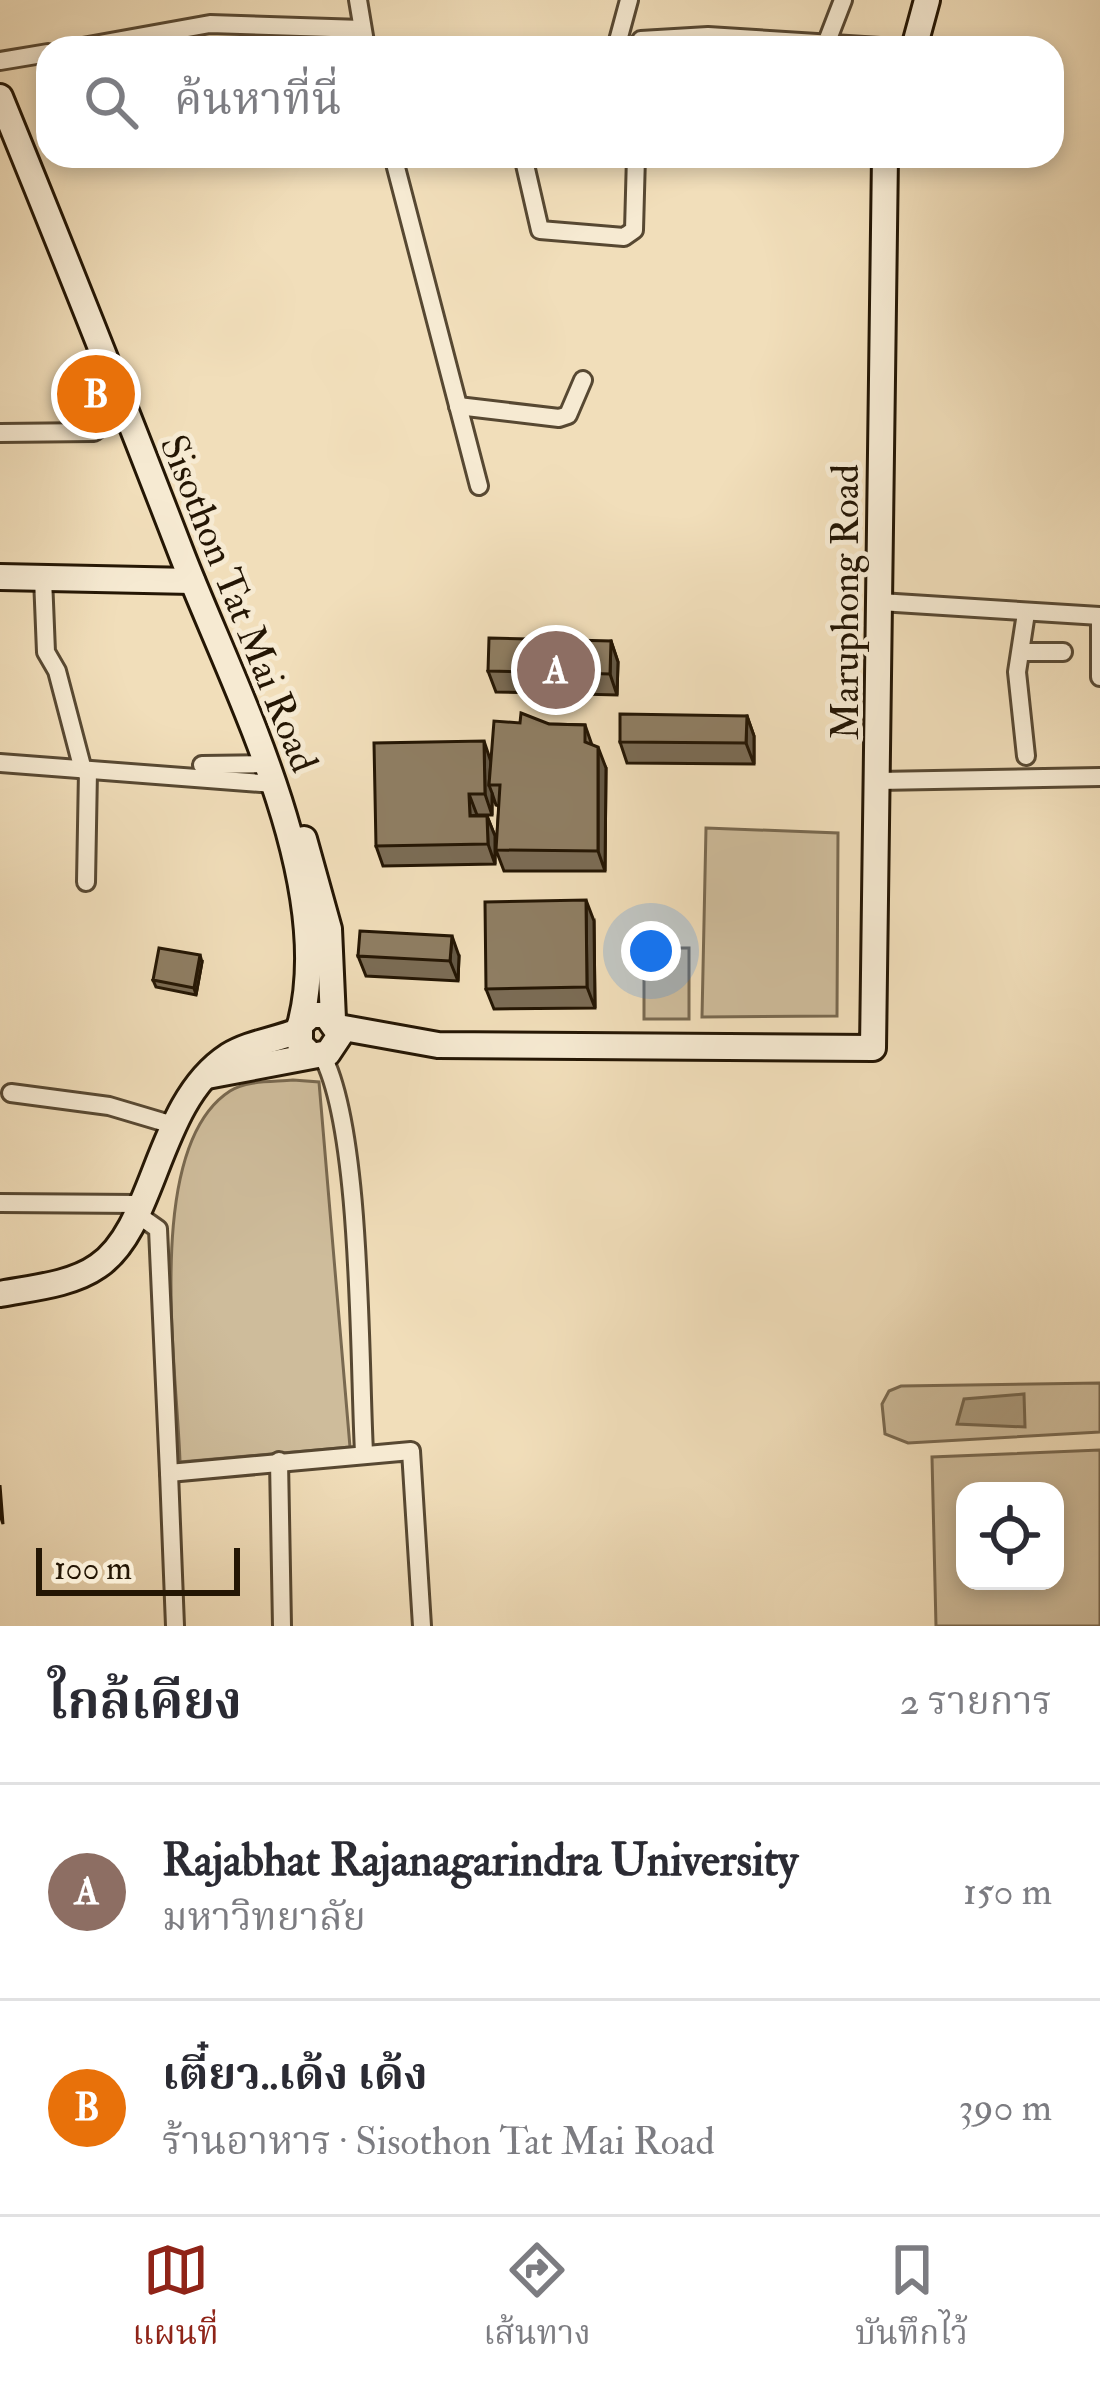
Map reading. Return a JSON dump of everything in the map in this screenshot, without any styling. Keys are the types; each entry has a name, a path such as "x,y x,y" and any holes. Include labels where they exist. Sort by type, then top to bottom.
{"main road":[{"path":"917,36 927,0"},
{"name":"Sisothon Tat Mai Road","path":"0,97 274,784 294,815 322,896 329,929 319,1037"},
{"name":"Maruphong Road","path":"319,1037 438,1045 873,1048 885,168"},
{"path":"0,577 192,580"},
{"path":"0,1294 51,1284 101,1265 136,1208 173,1125 205,1076 247,1047 319,1037"}],"street":[{"path":"358,0 363,36"},
{"path":"618,36 628,0"},
{"path":"829,36 843,0"},
{"path":"141,36 210,23 362,29"},
{"path":"0,61 36,55"},
{"path":"396,168 479,486"},
{"path":"526,168 540,230 625,237 634,230 636,168"},
{"path":"458,406 560,418 568,415 583,380"},
{"path":"0,433 94,432 124,410"},
{"path":"43,578 46,652 57,671 86,771 86,882"},
{"path":"880,602 1100,616 1100,677"},
{"path":"1026,613 1018,715 1026,756"},
{"path":"1021,652 1063,652"},
{"path":"0,763 274,784"},
{"path":"202,765 274,784"},
{"path":"878,782 1100,777"},
{"path":"319,1037 335,1080 348,1183 364,1452"},
{"path":"11,1093 109,1106 173,1125"},
{"path":"0,1203 136,1208 158,1229 175,1626"},
{"path":"169,1473 411,1451 422,1626"},
{"path":"279,1461 282,1626"}],"shaded area":[{"path":"706,828 838,833 837,1016 702,1017"},
{"path":"644,948 689,948 689,1019 644,1019"},
{"path":"319,1082 350,1447 180,1462 171,1262 185,1159 203,1119 230,1091 252,1083"},
{"path":"1100,1383 1100,1432 908,1443 885,1434 882,1404 889,1391 901,1386"},
{"path":"1024,1394 1025,1427 957,1424 964,1399"},
{"path":"1100,1450 1100,1626 936,1626 932,1457"}],"building":[{"path":"489,638 611,641 610,674 488,671"},
{"path":"521,713 549,724 585,725 585,742 598,747 598,851 496,850 500,785 489,785 494,721 520,723"},
{"path":"620,714 747,716 746,743 620,742"},
{"path":"484,741 485,794 469,794 470,816 487,816 488,844 376,846 374,743"},
{"path":"586,900 587,987 486,989 485,902"},
{"path":"360,931 452,936 450,961 358,956"},
{"path":"159,948 200,955 194,988 153,980"}],"place":[{"name":"เตี๋ยว..เด้ง เด้ง","path":"96,394"},
{"name":"Rajabhat Rajanagarindra University","path":"556,670"}]}
